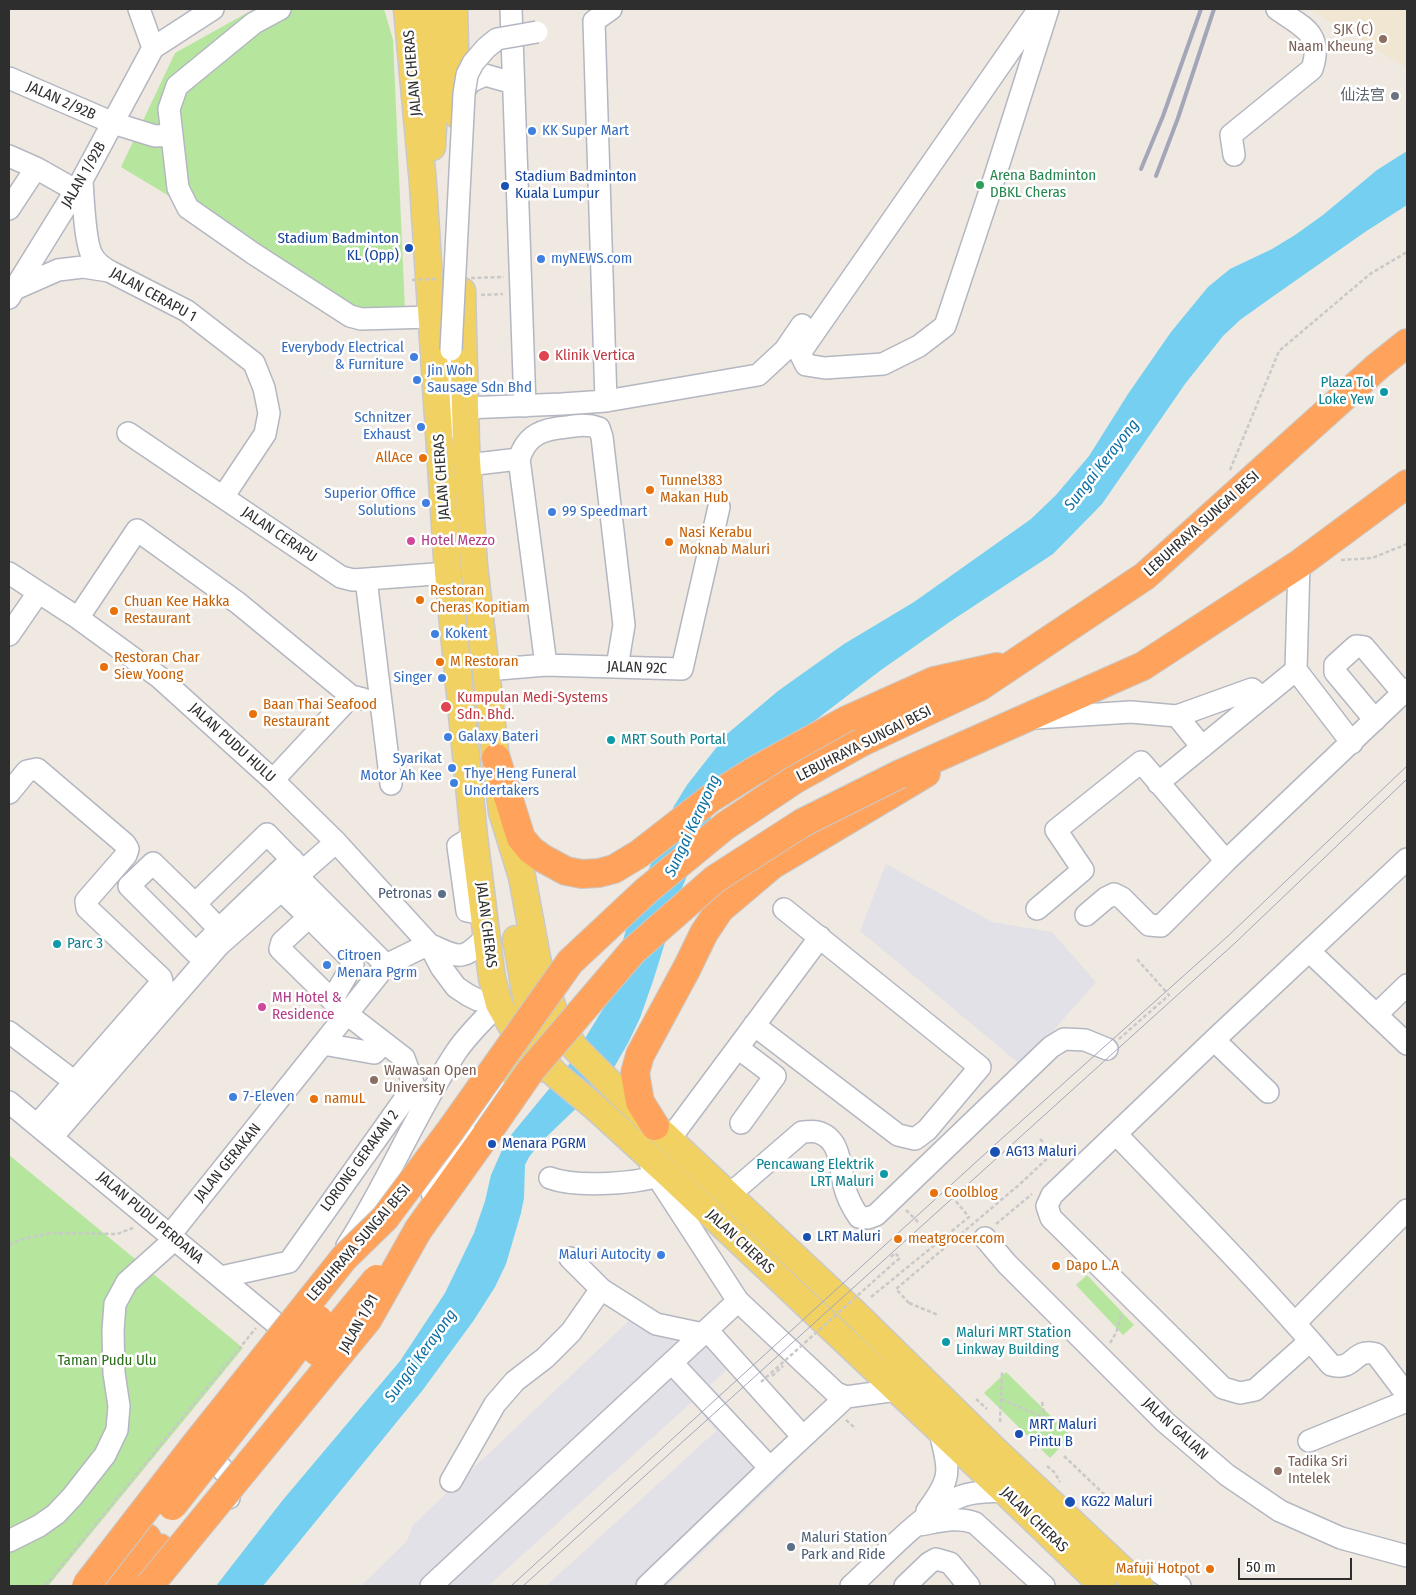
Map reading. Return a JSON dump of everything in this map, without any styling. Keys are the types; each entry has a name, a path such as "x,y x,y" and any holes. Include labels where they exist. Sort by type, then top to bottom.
{"highway":[{"name":"LEBUHRAYA SUNGAI BESI","path":"86,1586 195,1445 344,1258 385,1218 450,1131 570,962 647,890 725,826 794,780 862,742 979,688 1145,576 1377,367 1407,343"},
{"path":"102,1586 154,1542 418,1230 531,1070 633,952 715,879 802,823 900,774 1143,666 1299,564 1407,484"},
{"path":"496,758 521,838 531,850 554,865 582,874 614,869 639,854 711,798 754,771 847,720 934,681 1020,661"},
{"path":"662,1133 640,1102 635,1073 640,1054 704,933 720,909 772,865 872,807 989,735"},
{"path":"129,1586 154,1542 338,1293 385,1218"},
{"path":"149,1586 368,1319 418,1230"},
{"path":"81,1586 179,1476"}],"main road":[{"name":"JALAN CHERAS","path":"407,9 422,184 448,573 474,836 492,978 499,1004 511,1025 553,1072 637,1146 662,1175 897,1390 1102,1586"},
{"path":"422,184 434,142 436,71 428,9"},
{"name":"JALAN CHERAS","path":"454,9 465,408 474,565 502,812 505,879 537,997 556,1017 575,1048 622,1095 856,1314 992,1448 1150,1580"},
{"path":"499,1004 537,997 534,1035 529,1045"},
{"path":"510,1071 530,1067 553,1072"}],"street":[{"path":"139,9 153,48"},
{"name":"JALAN 1/92B","path":"12,294 78,185 153,48 213,9"},
{"path":"280,9 254,23 177,86 169,108 178,188 188,208 254,254 350,316 360,319 431,317"},
{"path":"511,9 525,406"},
{"path":"606,400 594,21 611,9"},
{"path":"465,408 606,400 758,375 785,350 1024,9"},
{"path":"1039,9 800,353 806,365 825,368 883,364 919,346 945,326 1048,9"},
{"path":"1234,155 1231,135 1312,69 1316,57 1316,44 1310,33 1277,9"},
{"path":"440,448 451,411 451,350 464,94 467,75 473,63 497,39 537,32"},
{"path":"456,103 470,82 485,75 514,83"},
{"name":"JALAN 2/92B","path":"9,78 113,123 155,136 172,135"},
{"path":"9,156 78,185"},
{"path":"9,209 36,168"},
{"name":"JALAN CERAPU 1","path":"78,185 90,253 98,264 187,311 254,363 264,388 269,412 265,434 223,497"},
{"path":"12,294 58,270 83,267 109,271"},
{"path":"451,350 467,455 519,459"},
{"path":"546,665 519,459 522,450 535,434 548,428 588,424 599,428 602,437 624,625 617,667"},
{"name":"JALAN CERAPU","path":"128,434 341,577 353,580 448,573"},
{"name":"JALAN 92C","path":"486,670 546,665 682,669 719,507"},
{"path":"78,618 137,530 238,603 351,696 381,702"},
{"path":"1299,564 1296,670 1352,743"},
{"name":"JALAN PUDU HULU","path":"9,573 78,618 159,677 274,780 336,842 429,944 456,987 478,1000 499,1004"},
{"path":"366,579 391,784"},
{"path":"9,636 38,592"},
{"path":"1086,915 1106,898 1114,894 1122,898 1149,925 1161,926 1376,720 1405,691 1364,647 1356,646 1334,665 1335,672 1376,720"},
{"path":"1158,783 1296,670"},
{"path":"1025,719 1131,712 1177,716 1252,689 1262,698"},
{"path":"274,780 351,696"},
{"path":"1177,716 1202,747"},
{"path":"1037,909 1083,870 1056,830 1141,762 1226,862"},
{"path":"9,793 27,771 37,769 125,844 128,849 126,855 86,901 85,905 161,978 162,982 76,1082 45,1131"},
{"path":"195,904 267,834 386,965"},
{"path":"220,929 153,863 129,886 196,953 220,929 298,868 336,842"},
{"path":"1310,1341 1255,1390 1240,1393 1223,1388 1051,1218 1047,1206 1052,1195 1407,859"},
{"path":"45,1131 220,945 281,890 298,868"},
{"path":"281,890 351,959 353,964 339,1007"},
{"path":"754,1025 898,1135 915,1139 928,1130 980,1067 784,909"},
{"name":"LORONG GERAKAN 2","path":"221,1277 289,1262 414,1086 404,1058 339,1007 280,949 282,942 309,917"},
{"name":"JALAN PUDU HULU","path":"429,944 453,955 465,955 474,950 485,925"},
{"path":"662,1133 738,1048 820,937"},
{"name":"JALAN GERAKAN","path":"9,1541 39,1526 56,1514 72,1497 104,1455 117,1430 119,1406 114,1373 113,1331 115,1304 127,1282 173,1237 323,1044 339,1007 386,965 429,944"},
{"path":"1309,951 1407,1044"},
{"path":"1376,1015 1407,985"},
{"path":"179,1476 290,1335 350,1241 456,1052 466,1038 499,1004"},
{"path":"9,1032 76,1082"},
{"path":"729,1195 802,1132 817,1132 827,1137 839,1153 849,1202 859,1217 868,1218 876,1215 1052,1047 1064,1039 1084,1040 1107,1049"},
{"path":"1214,1040 1268,1092"},
{"path":"323,1044 374,1053 384,1043"},
{"name":"JALAN 1/91","path":"164,1586 290,1429 342,1355 460,1141 529,1045"},
{"path":"738,1048 776,1076 741,1122"},
{"name":"JALAN PUDU PERDANA","path":"9,1102 313,1353 326,1356 342,1355"},
{"path":"1116,1134 1211,1233 1331,1365 1339,1368 1361,1354 1368,1352 1376,1354 1407,1395"},
{"path":"550,1178 572,1183 620,1182 662,1175 738,1301 836,1393 846,1397 897,1390"},
{"path":"1294,1323 1407,1210"},
{"name":"JALAN GALIAN","path":"988,1234 1014,1271 1165,1422 1227,1475 1280,1512 1341,1538 1407,1556"},
{"path":"570,1258 601,1289 656,1324 705,1332 803,1437"},
{"path":"451,1481 495,1404 515,1381 545,1358 571,1332 601,1289"},
{"path":"431,1586 738,1301"},
{"path":"672,1363 770,1468"},
{"path":"647,1586 846,1397"},
{"path":"1309,1441 1407,1402"},
{"path":"916,1525 943,1488 947,1478 947,1465 940,1432"},
{"path":"179,1476 203,1459 216,1462 231,1478 228,1508"},
{"path":"852,1586 916,1525 949,1501 964,1495 1004,1491"},
{"path":"916,1525 955,1520 966,1520 975,1523 1044,1586"},
{"path":"904,1586 928,1563 936,1558 950,1563 969,1586"},
{"path":"1150,1580 1180,1586"}],"path":[{"path":"1229,471 1279,351 1370,274 1407,252"},
{"path":"1336,561 1372,558 1407,544"},
{"path":"1107,1049 1169,995 1136,958"},
{"path":"938,1314 908,1303 896,1289 1020,1184 1053,1152 1040,1139"},
{"path":"988,1234 1037,1190 1050,1200"},
{"path":"870,1297 969,1217 949,1193"},
{"path":"9,1245 19,1240 50,1233 117,1234 137,1227 149,1218"},
{"path":"761,1382 900,1258 895,1253 891,1257"},
{"path":"1102,1357 1116,1333 1120,1316 1132,1300"},
{"path":"45,1586 267,1316"},
{"path":"1000,1422 1002,1372"},
{"path":"976,1399 987,1409"},
{"path":"1001,1399 1045,1418"},
{"path":"1042,1402 1049,1442"},
{"path":"1064,1456 1111,1501"}],"shaded area":[{"name":"SJK (C) Naam Kheung","path":"1309,9 1407,9 1407,68"},
{"path":"886,864 992,922 1052,932 1096,982 1022,1066 860,931"},
{"path":"637,1313 683,1323 729,1368 710,1385 788,1470 667,1586 546,1586 716,1431 692,1402 488,1586 361,1586 407,1541 413,1525"}],"green space":[{"path":"254,9 384,9 393,40 405,311 361,312 121,167 175,53"},
{"name":"Taman Pudu Ulu","path":"9,1155 243,1348 48,1586 9,1586"},
{"path":"1087,1275 1134,1325 1123,1335 1076,1285"},
{"path":"1006,1372 1071,1436 1050,1458 984,1393"}],"water":[{"name":"Sungai Kerayong","path":"1407,151 1407,205 1275,295 1240,320 1223,336 1185,384 1102,504 1053,554 951,621 769,752 717,803 682,888 640,1018 612,1071 541,1142 529,1157 525,1165 524,1198 521,1213 506,1264 495,1287 474,1320 422,1391 263,1586 216,1586 282,1501 400,1361 445,1293 474,1233 485,1201 491,1175 506,1141 568,1066 603,1009 630,916 674,806 687,785 727,734 778,691 844,644 914,602 1031,519 1056,495 1089,456 1128,394 1171,332 1208,287 1230,269 1272,249 1295,235 1323,215 1377,170"}],"tram line":[{"path":"511,1586 998,1142 1228,936 1407,766"},
{"path":"523,1586 1235,943 1407,779"}],"railway":[{"path":"1141,169 1163,116 1201,9"},
{"path":"1156,176 1178,118 1214,9"}],"place":[{"name":"SJK (C) Naam Kheung","path":"1383,39"},
{"name":"仙法宫","path":"1395,96"},
{"name":"KK Super Mart","path":"532,131"},
{"name":"Arena Badminton DBKL Cheras","path":"980,185"},
{"name":"Stadium Badminton Kuala Lumpur","path":"505,186"},
{"name":"Stadium Badminton KL (Opp)","path":"409,248"},
{"name":"myNEWS.com","path":"541,259"},
{"name":"Klinik Vertica","path":"544,356"},
{"name":"Everybody Electrical & Furniture","path":"414,357"},
{"name":"Jin Woh Sausage Sdn Bhd","path":"417,380"},
{"name":"Plaza Tol Loke Yew","path":"1384,392"},
{"name":"Schnitzer Exhaust","path":"421,427"},
{"name":"AllAce","path":"423,458"},
{"name":"Tunnel383 Makan Hub","path":"650,490"},
{"name":"Superior Office Solutions","path":"426,503"},
{"name":"99 Speedmart","path":"552,512"},
{"name":"Hotel Mezzo","path":"411,541"},
{"name":"Nasi Kerabu Moknab Maluri","path":"669,542"},
{"name":"Restoran Cheras Kopitiam","path":"420,600"},
{"name":"Chuan Kee Hakka Restaurant","path":"114,611"},
{"name":"Kokent","path":"435,634"},
{"name":"M Restoran","path":"440,662"},
{"name":"Restoran Char Siew Yoong","path":"104,667"},
{"name":"Singer","path":"442,678"},
{"name":"Kumpulan Medi-Systems Sdn. Bhd.","path":"446,707"},
{"name":"Baan Thai Seafood Restaurant","path":"253,714"},
{"name":"Galaxy Bateri","path":"448,737"},
{"name":"MRT South Portal","path":"611,740"},
{"name":"Syarikat Motor Ah Kee","path":"452,768"},
{"name":"Thye Heng Funeral Undertakers","path":"454,783"},
{"name":"Petronas","path":"442,894"},
{"name":"Parc 3","path":"57,944"},
{"name":"Citroen Menara Pgrm","path":"327,965"},
{"name":"MH Hotel & Residence","path":"262,1007"},
{"name":"Wawasan Open University","path":"374,1080"},
{"name":"7-Eleven","path":"233,1097"},
{"name":"namuL","path":"314,1099"},
{"name":"Menara PGRM","path":"492,1144"},
{"name":"AG13 Maluri","path":"995,1152"},
{"name":"Pencawang Elektrik LRT Maluri","path":"884,1174"},
{"name":"Coolblog","path":"934,1193"},
{"name":"LRT Maluri","path":"807,1237"},
{"name":"meatgrocer.com","path":"898,1239"},
{"name":"Maluri Autocity","path":"661,1255"},
{"name":"Dapo L.A","path":"1056,1266"},
{"name":"Maluri MRT Station Linkway Building","path":"946,1342"},
{"name":"MRT Maluri Pintu B","path":"1019,1434"},
{"name":"Tadika Sri Intelek","path":"1278,1471"},
{"name":"KG22 Maluri","path":"1070,1502"},
{"name":"Maluri Station Park and Ride","path":"791,1547"},
{"name":"Mafuji Hotpot","path":"1210,1569"}]}
